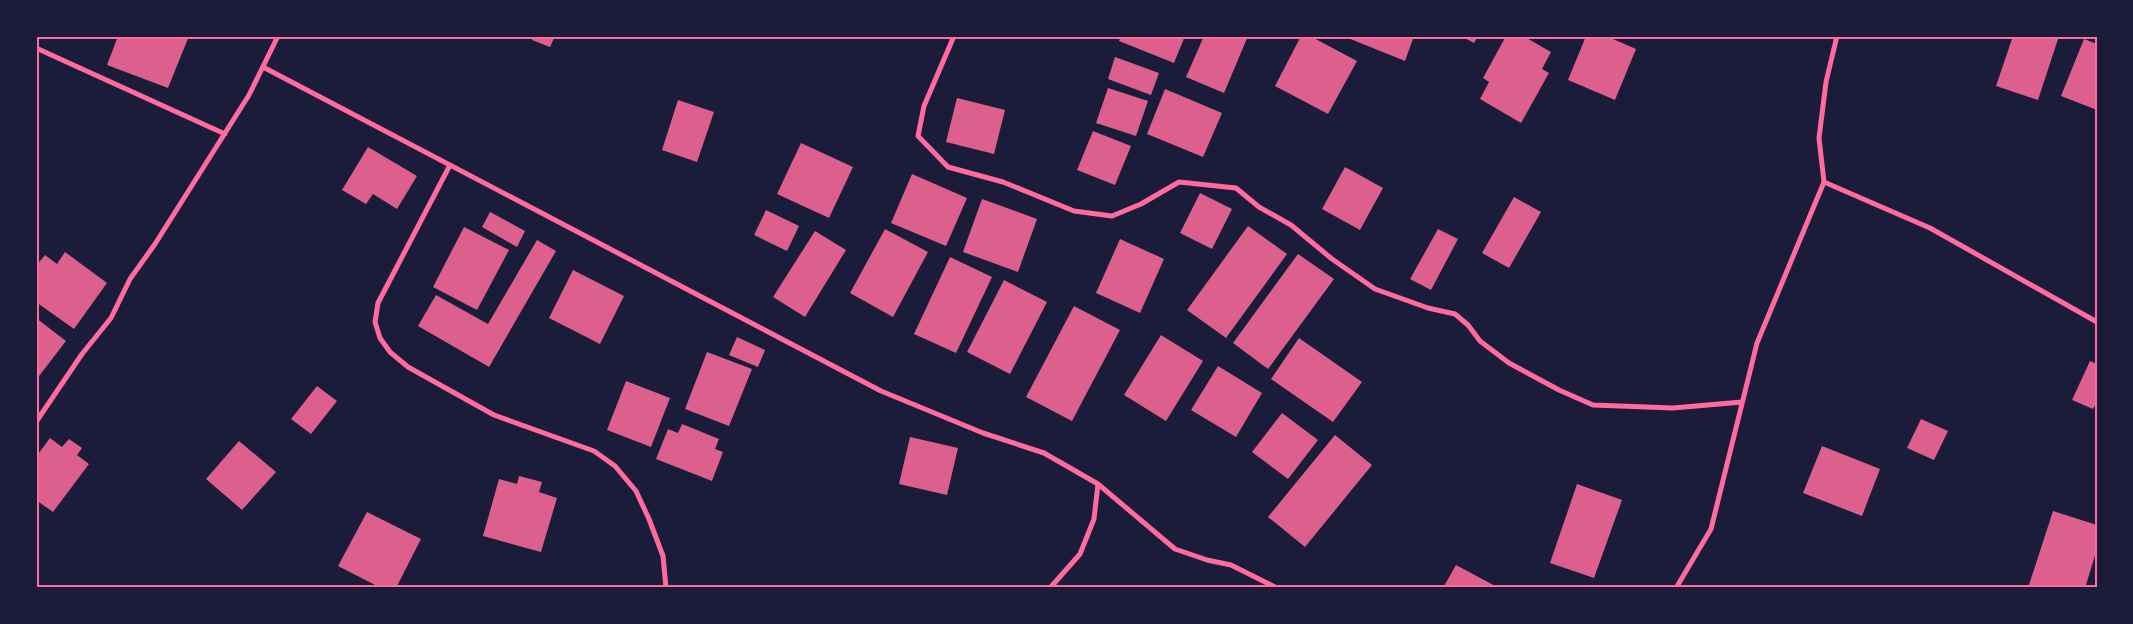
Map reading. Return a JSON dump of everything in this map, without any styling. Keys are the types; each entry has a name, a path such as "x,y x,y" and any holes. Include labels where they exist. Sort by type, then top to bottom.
{"street":[{"path":"36,422 82,354 111,318 130,279 225,134 263,67 278,36"},
{"path":"954,36 924,106 918,136 948,167 1003,182 1074,211 1112,216 1141,204 1179,182 1236,188 1259,207 1291,225 1332,259 1375,289 1428,308 1455,314 1468,325 1480,341 1509,363 1559,390 1593,405 1673,408 1742,402"},
{"path":"1676,588 1711,529 1757,343 1824,182 1819,138 1826,82 1837,36"},
{"path":"36,48 225,134"},
{"path":"263,67 881,392 983,434 1044,454 1098,484 1175,549 1207,560 1231,565 1277,588"},
{"path":"450,165 378,303 374,322 380,338 390,352 408,367 494,415 594,451 615,466 636,491 649,519 663,556 666,588"},
{"path":"1824,182 1930,228 2097,322"},
{"path":"1050,588 1080,554 1094,518 1098,484"}],"building":[{"path":"118,36 189,36 168,88 107,65"},
{"path":"534,36 555,36 550,47 532,40"},
{"path":"1121,36 1185,36 1174,63 1119,41"},
{"path":"1204,36 1248,36 1224,93 1186,77"},
{"path":"1301,36 1310,36 1357,61 1328,114 1275,86"},
{"path":"1343,36 1414,36 1405,61"},
{"path":"1461,36 1478,36 1474,43"},
{"path":"1506,36 1523,36 1551,52 1542,69 1549,73 1521,123 1480,99 1489,82 1483,78"},
{"path":"1586,36 1606,36 1636,49 1615,100 1568,80"},
{"path":"2013,36 2059,36 2038,100 1996,86"},
{"path":"2084,39 2097,44 2097,110 2061,96"},
{"path":"1115,57 1159,73 1151,95 1108,79"},
{"path":"1108,88 1148,101 1136,136 1096,123"},
{"path":"1165,89 1222,113 1203,157 1147,134"},
{"path":"957,98 1005,110 994,154 946,142"},
{"path":"678,100 714,112 697,162 662,150"},
{"path":"1093,131 1131,146 1115,185 1077,170"},
{"path":"801,143 853,167 829,218 777,194"},
{"path":"368,147 417,176 397,209 373,194 366,204 342,190"},
{"path":"1345,167 1383,188 1360,230 1322,209"},
{"path":"912,174 967,198 946,246 891,223"},
{"path":"1200,193 1232,209 1212,249 1180,233"},
{"path":"1514,197 1541,212 1509,268 1482,253"},
{"path":"982,199 1037,219 1018,272 963,252"},
{"path":"766,210 799,226 787,251 754,235"},
{"path":"490,212 525,231 517,247 482,227"},
{"path":"1248,226 1287,254 1226,338 1187,310"},
{"path":"464,227 509,250 477,310 433,287"},
{"path":"885,229 928,252 893,317 850,293"},
{"path":"1438,229 1458,239 1431,290 1410,279"},
{"path":"815,231 846,250 805,317 773,297"},
{"path":"1120,239 1164,259 1140,313 1096,293"},
{"path":"537,240 556,251 489,367 418,326 436,295 488,324"},
{"path":"65,252 107,283 74,329 36,302 36,266 45,255 57,264"},
{"path":"1298,254 1334,279 1268,369 1233,343"},
{"path":"950,257 992,277 956,353 914,334"},
{"path":"573,270 624,296 600,344 549,318"},
{"path":"1004,280 1047,302 1010,374 967,352"},
{"path":"1074,306 1120,330 1072,421 1026,397"},
{"path":"36,318 66,341 36,380"},
{"path":"1161,335 1203,361 1166,421 1124,395"},
{"path":"737,337 765,350 758,367 729,355"},
{"path":"1299,338 1362,382 1333,422 1271,379"},
{"path":"707,352 752,369 729,426 685,409"},
{"path":"2090,361 2097,364 2097,402 2093,409 2072,400"},
{"path":"1218,366 1262,393 1236,437 1191,410"},
{"path":"626,381 670,398 651,447 607,430"},
{"path":"317,386 337,401 311,434 291,419"},
{"path":"1282,413 1318,440 1288,479 1252,452"},
{"path":"1921,419 1948,431 1934,460 1907,448"},
{"path":"682,424 719,439 715,449 723,452 712,481 656,459 668,429 678,433"},
{"path":"1335,435 1372,465 1305,547 1268,517"},
{"path":"910,437 958,448 947,495 899,484"},
{"path":"50,438 62,447 69,439 82,448 77,455 89,464 53,512 36,500 36,457"},
{"path":"239,441 276,472 242,510 206,479"},
{"path":"1822,446 1880,469 1862,516 1803,493"},
{"path":"519,476 542,482 539,492 557,498 541,552 483,536 499,479 517,484"},
{"path":"1577,484 1622,500 1594,578 1550,563"},
{"path":"2053,511 2097,525 2097,549 2085,588 2028,588"},
{"path":"367,512 421,539 396,588 381,588 338,566"},
{"path":"1456,565 1499,588 1443,588"}]}
